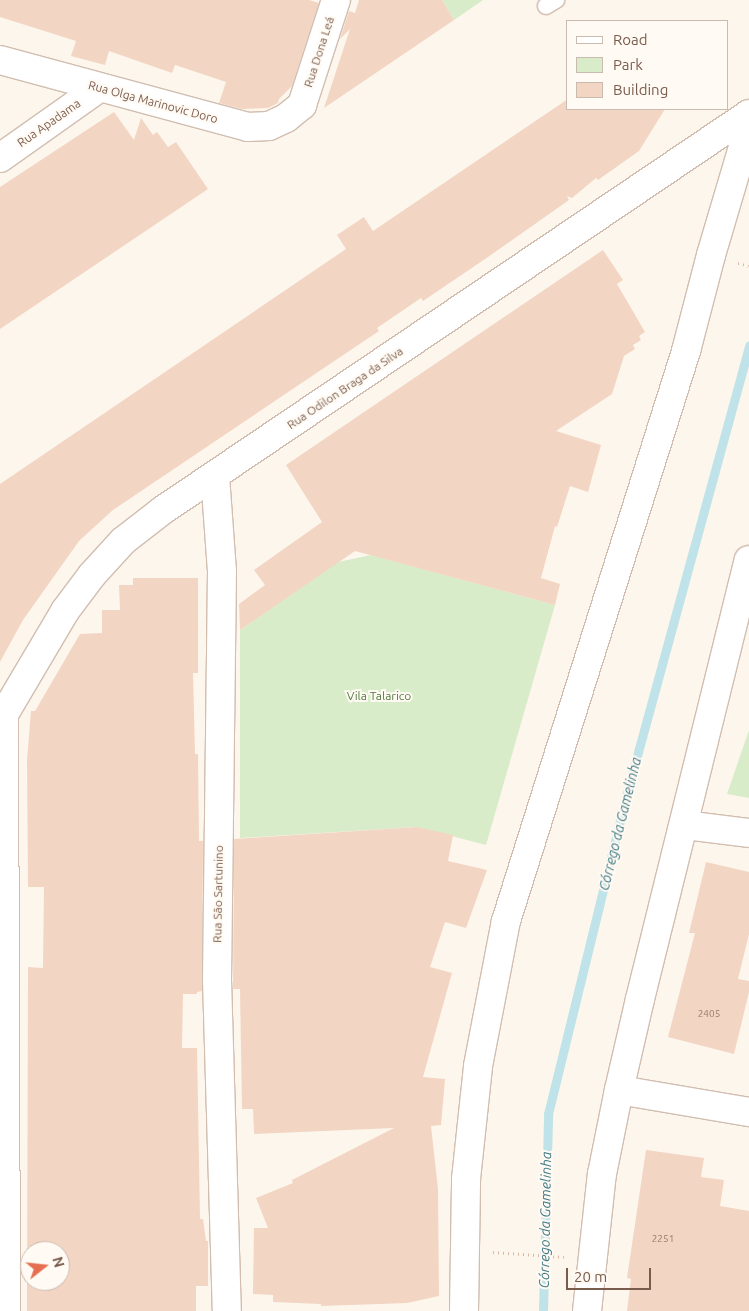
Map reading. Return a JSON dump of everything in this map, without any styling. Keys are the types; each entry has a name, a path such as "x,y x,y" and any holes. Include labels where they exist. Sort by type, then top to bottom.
{"street":[{"name":"Rua Dona Leá","path":"302,105 336,0"},
{"name":"Rua Olga Marinovic Doro","path":"0,60 248,127 269,126 286,118 302,105"},
{"name":"Rua Apadama","path":"0,158 99,88"},
{"name":"Rua Odilon Braga da Silva","path":"2,718 65,611 92,575 124,541 163,510 749,114"},
{"path":"464,1311 466,1179 478,1066 506,921 686,352 711,255 749,127"},
{"name":"Rua São Sartunino","path":"215,476 222,571 217,980 227,1311"},
{"path":"587,1311 602,1174 619,1090 749,560"},
{"path":"2,718 6,1311"},
{"path":"685,825 749,833"},
{"path":"619,1090 749,1112"}],"path":[{"path":"502,1253 571,1258"}],"green space":[{"path":"442,0 483,0 454,20"},
{"name":"Vila Talarico","path":"371,555 555,605 486,845 417,827 240,838 240,630 338,562"},
{"path":"749,730 749,798 727,794"}],"building":[{"path":"0,0 309,0 319,3 292,86 279,99 278,103 268,108 242,109 219,103 226,82 175,65 172,73 109,51 105,65 71,56 76,41 0,17"},
{"path":"359,0 442,0 454,20 324,108 350,29 340,39 349,11 355,13"},
{"path":"566,100 566,110 664,110 639,151 598,180 596,178 572,198 567,196 569,200 488,257 423,301 421,298 377,328 379,331 113,510 79,541 23,620 0,662 0,484 346,249 337,235 364,217 373,231"},
{"path":"114,112 134,140 141,118 153,135 157,132 168,147 176,142 208,189 0,329 0,187"},
{"path":"603,250 623,280 617,284 645,332 639,336 641,340 633,345 635,349 624,356 612,394 556,431 601,445 588,492 570,486 557,527 555,526 541,578 560,584 555,605 355,551 240,630 239,604 265,585 254,570 322,522 286,465"},
{"path":"133,578 198,578 198,673 193,673 195,754 198,754 199,841 203,841 202,991 197,992 197,994 183,994 182,1048 197,1048 200,1219 203,1219 206,1241 208,1241 208,1286 196,1286 196,1311 27,1311 27,1291 70,1291 70,1241 27,1241 28,967 43,968 44,887 28,887 27,760 31,711 35,711 80,634 102,633 102,610 120,610 119,585 133,585"},
{"path":"417,827 453,835 448,861 487,870 466,928 445,922 430,967 452,973 423,1077 445,1079 441,1125 431,1126 438,1189 439,1296 407,1303 321,1306 321,1304 273,1302 273,1295 253,1294 254,1228 268,1228 256,1198 293,1183 292,1180 394,1128 254,1134 253,1109 242,1109 240,989 233,989 234,839"},
{"path":"706,862 749,872 749,934 738,979 749,981 749,992 734,1054 668,1037 695,933 689,933"},
{"path":"646,1150 704,1158 701,1177 724,1180 720,1206 749,1211 749,1311 627,1311 631,1279 627,1278"}],"waterway":[{"name":"Córrego da Gamelinha","path":"543,1311 548,1114 629,785 749,345"}]}
